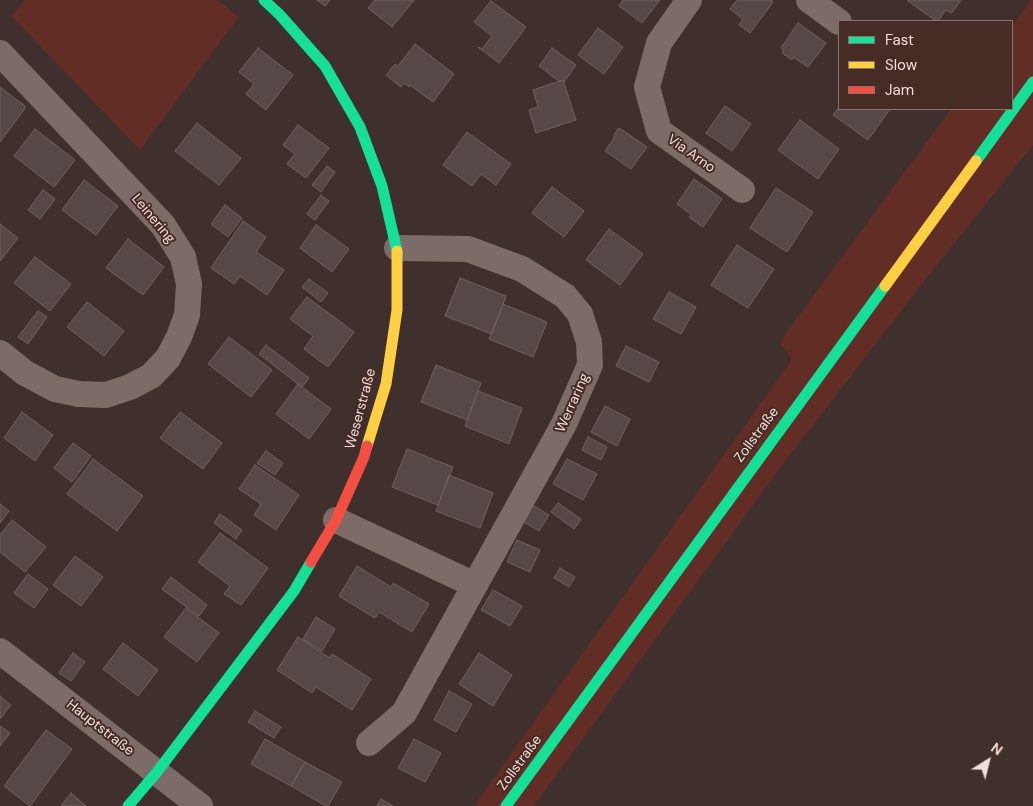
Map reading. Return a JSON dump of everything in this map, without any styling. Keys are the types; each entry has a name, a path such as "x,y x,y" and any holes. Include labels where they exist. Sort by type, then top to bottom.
{"street":[{"name":"Weserstraße","path":"128,806 157,772 294,591 336,520 364,457 386,384 397,310 397,248 382,186 360,127 325,66 280,15 264,0"},
{"name":"Via Arno","path":"689,0 659,43 647,87 659,131 742,190"},
{"path":"809,0 838,21"},
{"name":"Leinering","path":"0,53 163,226 183,257 189,284 187,315 179,337 168,358 151,376 130,387 106,395 80,394 55,389 25,373 0,352"},
{"name":"Zollstraße","path":"1013,109 1033,82"},
{"name":"Zollstraße","path":"506,806 1013,110"},
{"name":"Werraring","path":"369,743 404,714 564,424 590,365 589,342 580,314 565,296 522,269 468,249 397,248"},
{"path":"336,520 476,585"},
{"name":"Hauptstraße","path":"0,651 200,806"}],"shaded area":[{"path":"25,0 218,0 239,17 140,150 11,16"},
{"path":"1031,0 1033,0 1033,145 918,289 783,464 534,806 474,806 792,359 780,344 785,334 950,110 1013,110 1013,25"}],"building":[{"path":"317,0 330,0 325,6"},
{"path":"375,0 414,0 392,27 368,8"},
{"path":"623,0 660,0 642,23 619,6"},
{"path":"737,0 771,0 773,2 750,33 739,25 743,19 730,9"},
{"path":"961,0 952,13 946,10 939,20 935,20 908,1"},
{"path":"491,1 526,27 499,63 478,47 482,49 492,36 474,22"},
{"path":"798,23 826,43 808,67 793,57 792,60 782,53 784,50 781,48"},
{"path":"598,28 623,47 604,74 578,55"},
{"path":"415,44 454,74 433,102 410,85 409,87 404,83 401,87 386,75 395,64 398,66"},
{"path":"258,48 293,75 266,110 246,94 254,84 239,72"},
{"path":"552,48 576,65 564,82 563,80 560,82 539,66"},
{"path":"563,80 576,120 536,133 529,110 538,107 533,90"},
{"path":"0,87 26,107 0,142"},
{"path":"725,106 751,124 732,151 706,133"},
{"path":"838,108 838,110 889,110 868,140 833,115"},
{"path":"800,120 839,149 818,179 778,150"},
{"path":"197,123 241,158 219,185 175,151"},
{"path":"298,125 329,148 306,178 287,164 295,154 283,145"},
{"path":"35,129 75,160 54,187 14,156"},
{"path":"618,129 621,129 647,147 631,169 605,151"},
{"path":"467,132 511,164 496,185 481,174 472,186 443,165"},
{"path":"327,166 335,172 321,192 312,185"},
{"path":"694,179 722,199 703,227 689,217 691,214 677,204"},
{"path":"84,180 118,206 96,235 62,210"},
{"path":"552,187 584,211 564,237 532,213"},
{"path":"776,188 813,212 787,252 750,228"},
{"path":"43,190 55,199 40,219 28,210"},
{"path":"321,195 329,201 315,220 307,214"},
{"path":"225,205 242,218 228,237 211,224"},
{"path":"243,221 266,237 256,252 284,270 267,295 240,276 234,284 211,268"},
{"path":"0,224 18,238 0,261"},
{"path":"316,225 349,249 332,272 300,248"},
{"path":"609,229 643,254 620,285 586,260"},
{"path":"128,239 164,267 143,295 106,268"},
{"path":"737,245 774,269 748,308 711,285"},
{"path":"35,257 71,284 50,311 14,283"},
{"path":"460,278 506,296 492,334 445,316"},
{"path":"309,279 328,293 321,302 302,287"},
{"path":"669,292 696,307 681,334 653,319"},
{"path":"307,297 354,332 328,367 304,349 313,336 290,319"},
{"path":"87,302 124,331 104,356 67,327"},
{"path":"503,304 547,322 533,357 489,339"},
{"path":"38,311 47,317 28,344 18,337"},
{"path":"229,337 272,370 251,397 208,364"},
{"path":"266,345 309,378 302,387 259,354"},
{"path":"626,346 659,362 649,382 616,366"},
{"path":"436,365 481,383 467,420 421,402"},
{"path":"298,384 331,409 309,439 276,414"},
{"path":"478,391 522,408 509,444 465,426"},
{"path":"605,406 630,419 617,446 591,432"},
{"path":"22,412 53,435 35,461 4,438"},
{"path":"180,412 222,443 203,469 160,438"},
{"path":"588,437 607,447 601,460 582,450"},
{"path":"73,443 91,456 72,482 54,468"},
{"path":"407,449 453,467 438,505 392,487"},
{"path":"266,451 283,463 275,475 257,463"},
{"path":"93,459 143,496 117,531 67,494"},
{"path":"567,459 597,474 583,500 553,484"},
{"path":"255,465 299,495 276,530 254,515 261,504 239,489"},
{"path":"449,475 493,493 480,528 436,511"},
{"path":"529,503 549,515 539,531 519,519"},
{"path":"558,503 581,519 574,529 551,512"},
{"path":"0,504 9,511 0,523"},
{"path":"220,514 242,530 236,539 214,523"},
{"path":"12,520 46,547 25,572 0,552 0,535"},
{"path":"220,533 268,568 241,605 224,594 230,586 198,562"},
{"path":"517,540 540,550 530,572 507,562"},
{"path":"75,556 103,577 81,606 53,585"},
{"path":"357,566 391,587 393,583 429,604 412,632 379,612 375,618 339,596"},
{"path":"560,568 575,577 569,587 554,578"},
{"path":"28,574 48,589 34,608 14,593"},
{"path":"171,577 207,605 199,616 162,589"},
{"path":"493,590 522,606 510,626 481,610"},
{"path":"186,608 219,633 197,662 164,637"},
{"path":"316,617 335,629 322,651 303,639"},
{"path":"298,637 330,658 332,654 371,679 352,710 316,687 312,693 277,670"},
{"path":"123,643 158,670 138,696 103,669"},
{"path":"73,653 85,662 71,681 59,673"},
{"path":"479,653 512,675 493,706 459,684"},
{"path":"449,691 472,704 456,732 434,720"},
{"path":"0,696 11,705 0,719"},
{"path":"255,711 281,727 274,738 248,722"},
{"path":"0,726 10,733 0,746"},
{"path":"46,730 72,749 30,806 4,786"},
{"path":"265,739 305,762 291,786 251,764"},
{"path":"414,739 441,753 425,782 398,768"},
{"path":"305,762 342,782 328,806 291,786"},
{"path":"71,793 86,806 61,806"},
{"path":"381,799 393,806 377,806"}],"traffic: fast":[{"path":"264,0 280,15 325,66 360,127 382,186 397,251"},
{"path":"1013,110 1033,82"},
{"path":"976,161 1013,110"},
{"path":"506,806 885,286"},
{"path":"128,806 157,772 294,591 311,562"}],"traffic: slow":[{"path":"885,286 976,161"},
{"path":"367,446 386,384 397,310 397,251"}],"traffic: jam":[{"path":"311,562 336,520 367,446"}]}
